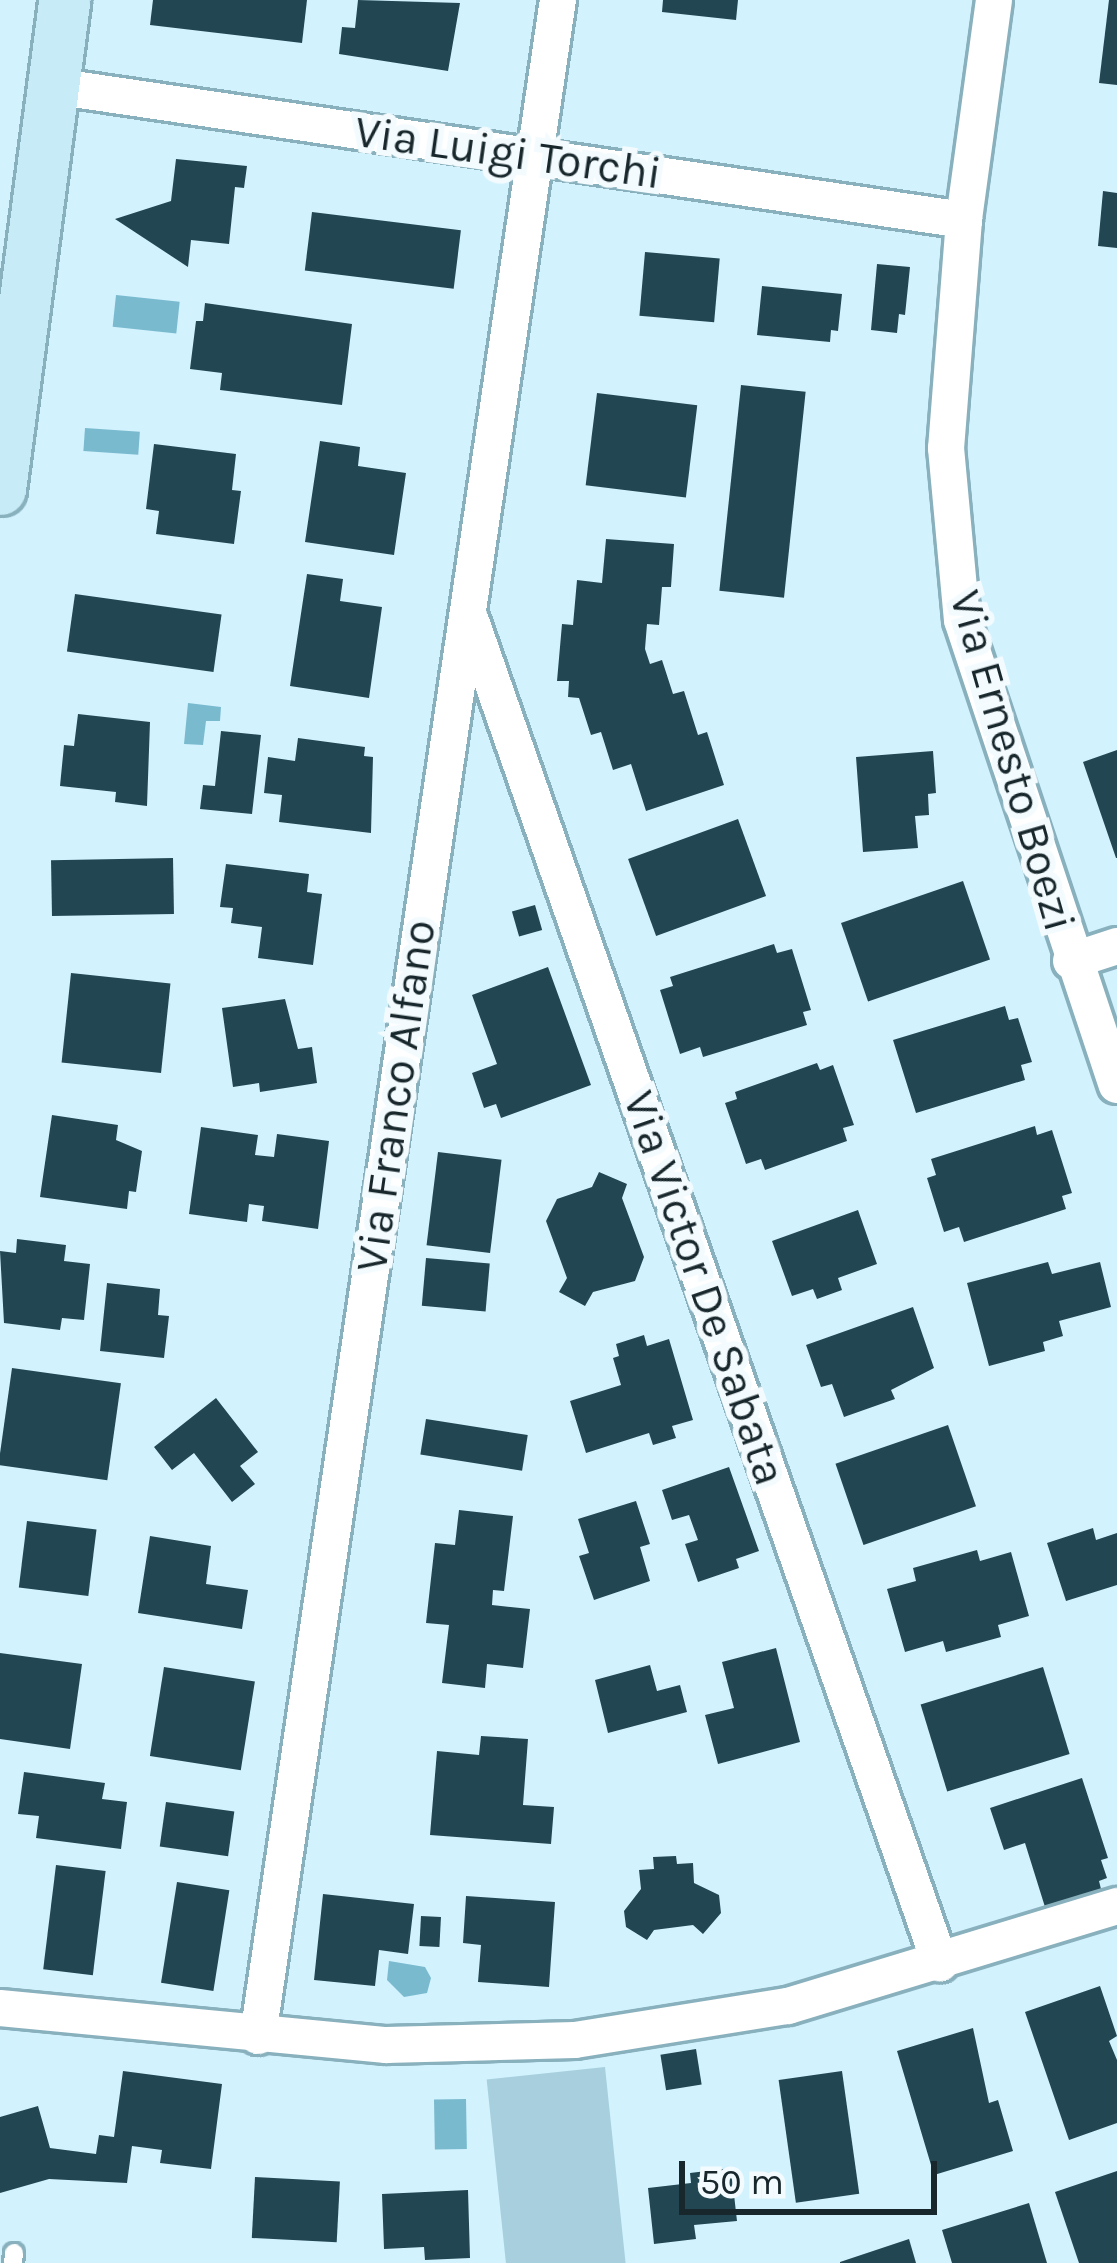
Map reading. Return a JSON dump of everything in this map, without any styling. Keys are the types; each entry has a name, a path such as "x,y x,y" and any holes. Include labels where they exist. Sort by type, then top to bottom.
{"street":[{"path":"2,459 64,0"},
{"name":"Via Franco Alfano","path":"258,2036 558,0"},
{"name":"Via Ernesto Boezi","path":"994,0 964,220 946,448 962,620 1071,961 1117,1085"},
{"name":"Via Luigi Torchi","path":"52,86 964,220"},
{"name":"Via Victor De Sabata","path":"468,612 940,1964"},
{"path":"1071,961 1117,946"},
{"path":"0,2008 386,2045 575,2040 741,2016 940,1964 1117,1906"}],"shaded area":[{"path":"116,295 180,302 176,334 113,327"},
{"path":"85,428 140,432 138,455 83,451"},
{"path":"188,703 221,707 220,721 206,721 203,745 184,744"},
{"path":"389,1961 425,1967 431,1978 427,1993 404,1997 387,1980"},
{"path":"605,2067 626,2263 506,2263 487,2079"},
{"path":"466,2099 467,2149 435,2150 434,2100"}],"building":[{"path":"153,0 307,0 302,43 150,25"},
{"path":"358,0 460,3 448,71 339,54 342,27 355,28"},
{"path":"663,0 738,0 736,20 662,12"},
{"path":"1109,0 1117,0 1117,85 1099,83"},
{"path":"176,159 247,166 244,188 235,187 229,244 191,240 188,267 115,219 171,201"},
{"path":"1103,191 1117,193 1117,248 1098,246"},
{"path":"312,212 461,230 454,289 305,271"},
{"path":"645,252 720,259 714,322 639,316"},
{"path":"877,264 910,267 905,315 899,314 897,333 871,330"},
{"path":"762,286 842,294 838,331 831,330 830,342 757,335"},
{"path":"205,303 352,324 342,405 220,390 222,373 190,369 196,321 203,321"},
{"path":"741,385 806,392 784,598 719,591"},
{"path":"597,393 697,405 686,498 586,485"},
{"path":"320,441 360,447 358,466 406,473 394,555 305,542"},
{"path":"154,444 236,454 232,490 241,491 234,544 156,534 159,511 146,509"},
{"path":"606,539 674,544 671,587 662,587 659,625 647,624 645,649 650,664 662,660 673,694 684,691 698,735 707,732 724,785 646,811 631,764 613,770 601,732 591,735 579,698 568,697 569,681 557,681 562,624 573,625 577,580 602,583"},
{"path":"307,574 343,579 340,601 382,607 369,698 290,686"},
{"path":"75,594 222,615 213,672 67,651"},
{"path":"78,714 150,722 147,806 115,802 116,792 60,786 64,745 74,746"},
{"path":"221,731 261,735 252,814 200,809 203,785 215,786"},
{"path":"298,738 365,747 364,756 373,757 371,833 279,822 282,795 264,793 268,757 295,761"},
{"path":"1117,750 1117,858 1116,858 1083,762"},
{"path":"933,751 936,793 928,794 929,815 915,816 918,848 863,852 856,757"},
{"path":"738,819 766,896 656,936 628,859"},
{"path":"173,858 174,914 52,916 51,860"},
{"path":"226,864 309,874 307,892 322,894 313,965 258,958 262,927 231,923 233,908 220,907"},
{"path":"963,881 990,959 868,1001 841,923"},
{"path":"535,905 542,930 519,937 512,912"},
{"path":"774,944 777,953 792,949 811,1010 803,1012 807,1025 703,1057 700,1047 680,1054 660,990 673,986 670,977"},
{"path":"548,967 591,1085 501,1118 496,1104 484,1108 472,1073 497,1064 472,995"},
{"path":"71,973 170,983 161,1073 62,1063"},
{"path":"285,999 298,1049 312,1047 317,1083 260,1092 259,1083 233,1087 222,1008"},
{"path":"1005,1006 1009,1020 1018,1018 1032,1062 1021,1065 1025,1080 916,1113 893,1040"},
{"path":"817,1063 820,1070 833,1065 854,1125 843,1128 847,1141 765,1170 761,1159 746,1164 725,1103 737,1099 735,1092"},
{"path":"52,1115 118,1125 116,1140 142,1151 136,1192 129,1191 127,1209 40,1197"},
{"path":"1035,1126 1037,1135 1052,1130 1072,1193 1062,1196 1066,1209 964,1242 959,1227 944,1232 927,1178 936,1175 931,1159"},
{"path":"201,1127 258,1135 255,1155 274,1157 277,1134 329,1141 318,1229 262,1221 264,1206 249,1204 247,1222 189,1214"},
{"path":"438,1152 502,1160 490,1253 427,1245"},
{"path":"599,1172 627,1184 622,1198 644,1257 635,1281 593,1292 585,1306 559,1292 567,1278 546,1221 557,1199 592,1187"},
{"path":"858,1210 877,1264 838,1278 842,1290 817,1299 813,1289 792,1296 772,1241"},
{"path":"17,1239 66,1245 64,1261 90,1264 84,1320 62,1318 60,1330 4,1323 0,1251 16,1253"},
{"path":"426,1258 490,1264 486,1311 422,1306"},
{"path":"1048,1262 1052,1274 1100,1262 1111,1307 1059,1321 1063,1336 1043,1342 1045,1351 989,1366 967,1283"},
{"path":"107,1283 160,1289 158,1315 169,1316 164,1358 100,1351"},
{"path":"913,1307 934,1368 891,1390 895,1399 844,1417 832,1384 821,1387 806,1345"},
{"path":"644,1335 647,1346 669,1339 693,1420 672,1426 676,1438 653,1445 649,1433 586,1453 570,1401 621,1385 613,1358 619,1356 616,1344"},
{"path":"12,1368 121,1383 107,1480 0,1465"},
{"path":"216,1398 258,1452 240,1466 255,1484 232,1502 194,1453 172,1470 154,1447"},
{"path":"426,1419 528,1435 522,1471 420,1455"},
{"path":"948,1425 976,1506 863,1545 835,1464"},
{"path":"729,1467 759,1551 736,1559 739,1568 698,1582 685,1544 698,1540 689,1515 672,1520 662,1490"},
{"path":"636,1501 650,1544 640,1547 650,1581 594,1600 579,1556 589,1553 578,1519"},
{"path":"459,1510 513,1516 504,1591 493,1590 492,1605 530,1609 523,1668 487,1664 485,1688 442,1683 449,1625 426,1623 435,1543 455,1545"},
{"path":"27,1521 96,1530 88,1596 19,1588"},
{"path":"1093,1528 1096,1540 1117,1533 1117,1585 1066,1601 1047,1543"},
{"path":"150,1536 211,1546 206,1584 248,1590 242,1629 138,1613"},
{"path":"977,1550 980,1561 1011,1552 1029,1616 998,1625 1001,1637 946,1652 943,1641 905,1652 887,1589 916,1581 913,1568"},
{"path":"776,1648 800,1742 718,1764 705,1715 734,1708 722,1662"},
{"path":"0,1653 82,1664 70,1749 0,1739"},
{"path":"650,1665 657,1691 680,1685 687,1712 608,1733 595,1680"},
{"path":"164,1667 255,1681 241,1770 150,1756"},
{"path":"1043,1667 1070,1754 947,1791 921,1704"},
{"path":"481,1736 528,1739 523,1805 554,1807 551,1844 430,1835 437,1751 479,1755"},
{"path":"24,1772 105,1783 102,1799 127,1802 121,1849 36,1838 39,1816 18,1814"},
{"path":"1082,1778 1108,1858 1101,1860 1107,1878 1099,1881 1101,1889 1045,1907 1025,1843 1004,1850 990,1808"},
{"path":"166,1802 234,1812 228,1856 160,1847"},
{"path":"676,1856 677,1864 693,1863 694,1883 719,1895 721,1913 703,1934 693,1925 654,1930 647,1940 626,1927 624,1911 641,1889 639,1870 654,1869 653,1857"},
{"path":"56,1865 106,1871 93,1975 43,1969"},
{"path":"177,1882 229,1890 213,1991 161,1983"},
{"path":"323,1894 414,1904 408,1954 379,1950 375,1986 314,1980"},
{"path":"466,1896 555,1902 549,1987 478,1982 481,1945 463,1943"},
{"path":"421,1916 441,1917 439,1947 419,1946"},
{"path":"1100,1986 1117,2036 1109,2041 1117,2060 1117,2123 1069,2140 1025,2012"},
{"path":"973,2028 989,2103 998,2100 1013,2151 934,2175 897,2051"},
{"path":"696,2049 702,2085 666,2090 660,2055"},
{"path":"123,2071 222,2084 211,2169 160,2163 162,2150 132,2146 127,2183 49,2179 0,2193 0,2117 38,2106 50,2148 96,2154 99,2135 114,2137"},
{"path":"842,2071 859,2194 796,2203 779,2080"},
{"path":"731,2168 737,2221 694,2225 696,2239 654,2244 648,2188 691,2183 690,2173"},
{"path":"1117,2171 1117,2263 1079,2263 1055,2192"},
{"path":"255,2177 340,2181 337,2242 252,2238"},
{"path":"468,2190 470,2258 425,2260 424,2247 384,2249 382,2194"},
{"path":"1029,2203 1047,2263 952,2263 942,2230"},
{"path":"909,2239 916,2263 840,2263 840,2262"}]}
